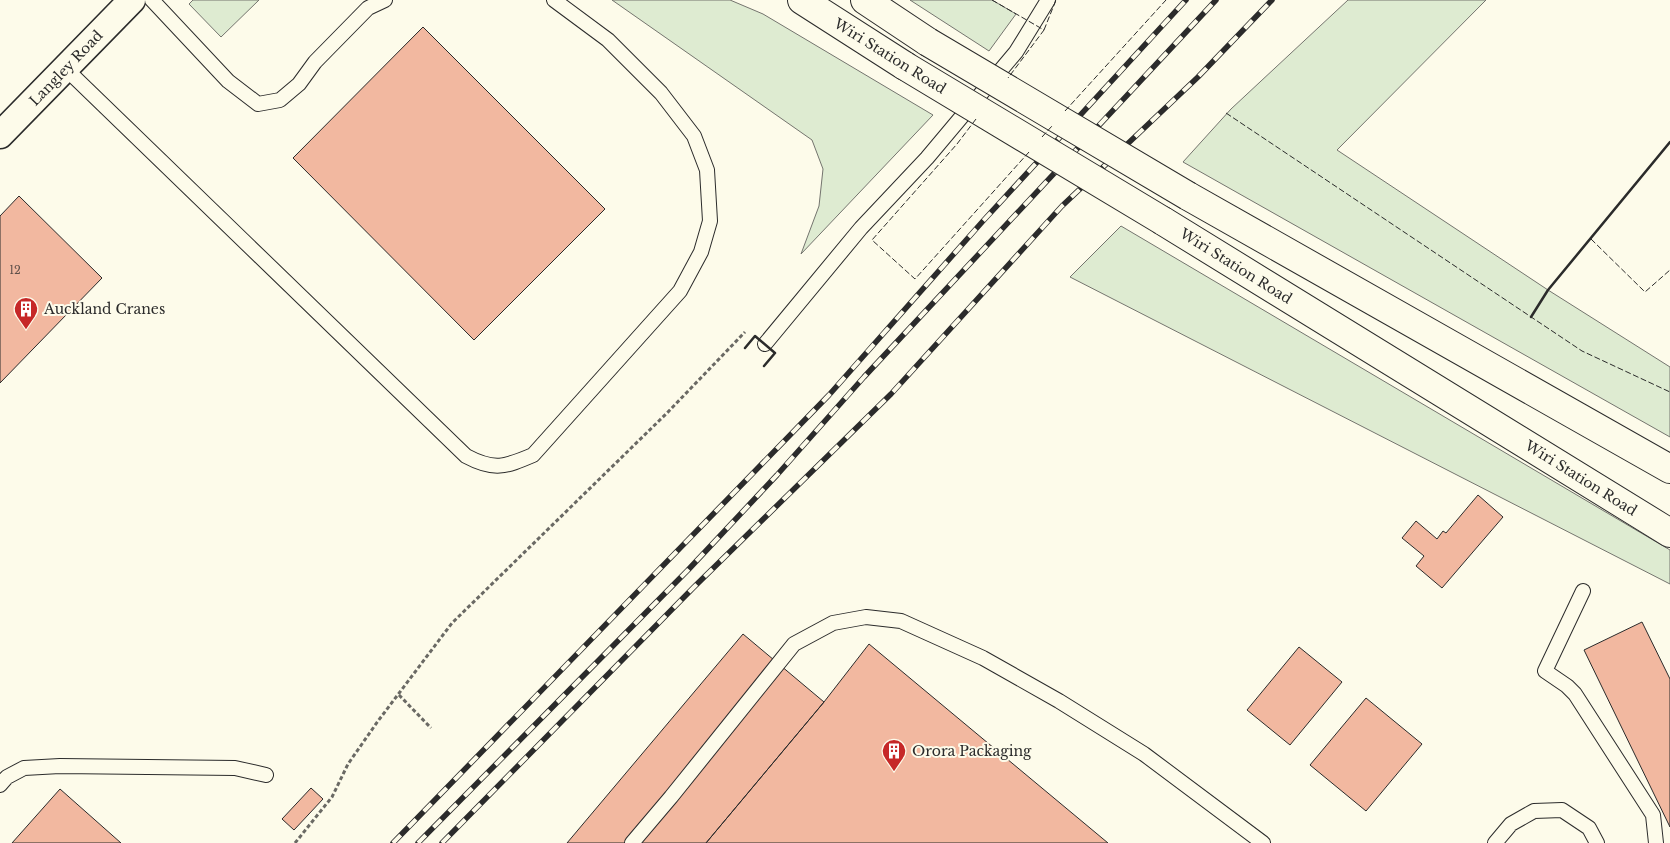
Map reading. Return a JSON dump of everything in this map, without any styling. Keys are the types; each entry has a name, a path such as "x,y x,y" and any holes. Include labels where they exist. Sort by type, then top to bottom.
{"main road":[{"name":"Wiri Station Road","path":"802,0 905,66 1163,221 1670,533"},
{"path":"865,0 928,42 1188,196 1670,469"}],"street":[{"name":"Langley Road","path":"0,135 132,0"}],"lane":[{"path":"152,0 228,81 258,104 280,100 299,84 315,62 368,8 385,0"},
{"path":"65,68 466,456 482,464 506,466 533,455 680,291 701,252 710,220 707,170 694,136 661,93 608,40 554,0"},
{"path":"765,344 861,228 927,158 1016,52 1048,0"},
{"path":"1583,591 1545,672 1560,681 1575,694 1653,815 1656,843"},
{"path":"632,843 794,644 832,623 866,618 901,621 983,658 1059,701 1144,754 1263,843"},
{"path":"0,785 7,777 24,768 60,766 235,768 266,775"},
{"path":"1495,843 1512,824 1534,811 1562,810 1589,828 1597,843"}],"path":[{"path":"295,843 332,797 348,764 452,623 666,413 751,326"},
{"path":"399,695 431,728"}],"green space":[{"path":"193,0 259,0 221,37 189,4"},
{"path":"612,0 730,0 763,14 933,115 801,254 819,206 823,169 812,140"},
{"path":"910,0 992,0 1016,14 989,51"},
{"path":"1348,0 1486,0 1337,150 1548,290 1670,367 1670,437 1183,162 1231,109"},
{"path":"1121,226 1670,550 1670,584 1070,277"}],"building":[{"path":"423,27 605,209 474,340 293,158"},
{"name":"Auckland Cranes","path":"19,196 102,278 0,383 0,216"},
{"path":"1478,495 1503,517 1442,588 1416,566 1424,556 1402,538 1416,521 1437,539 1443,531 1446,533"},
{"path":"1642,622 1670,679 1670,827 1584,650"},
{"path":"743,634 824,702 706,843 567,843"},
{"name":"Orora Packaging","path":"869,644 1108,843 706,843 824,702"},
{"path":"1299,647 1342,682 1290,745 1247,710"},
{"path":"1366,698 1422,744 1366,811 1310,765"},
{"path":"311,788 323,799 294,830 282,819"},
{"path":"60,789 121,843 12,843"}],"railway":[{"path":"393,843 829,395 983,221 1186,0"},
{"path":"418,843 688,570 777,475 864,377 1216,0"},
{"path":"442,843 694,587 891,394 1062,206 1198,77 1272,0"}],"fence":[{"path":"992,0 1044,30 1008,78"},
{"path":"1044,30 1056,0"},
{"path":"1065,111 1166,0"},
{"path":"1226,113 1582,351 1670,392"},
{"path":"976,119 957,144 872,240 915,279 1029,152"},
{"path":"1042,137 1052,126"},
{"path":"1591,239 1645,292 1670,270"}],"wall":[{"path":"1531,317 1548,290 1670,142"},
{"path":"745,348 755,336 775,353 764,366"}],"place":[{"name":"Auckland Cranes","path":"26,330"},
{"name":"Orora Packaging","path":"894,772"}]}
